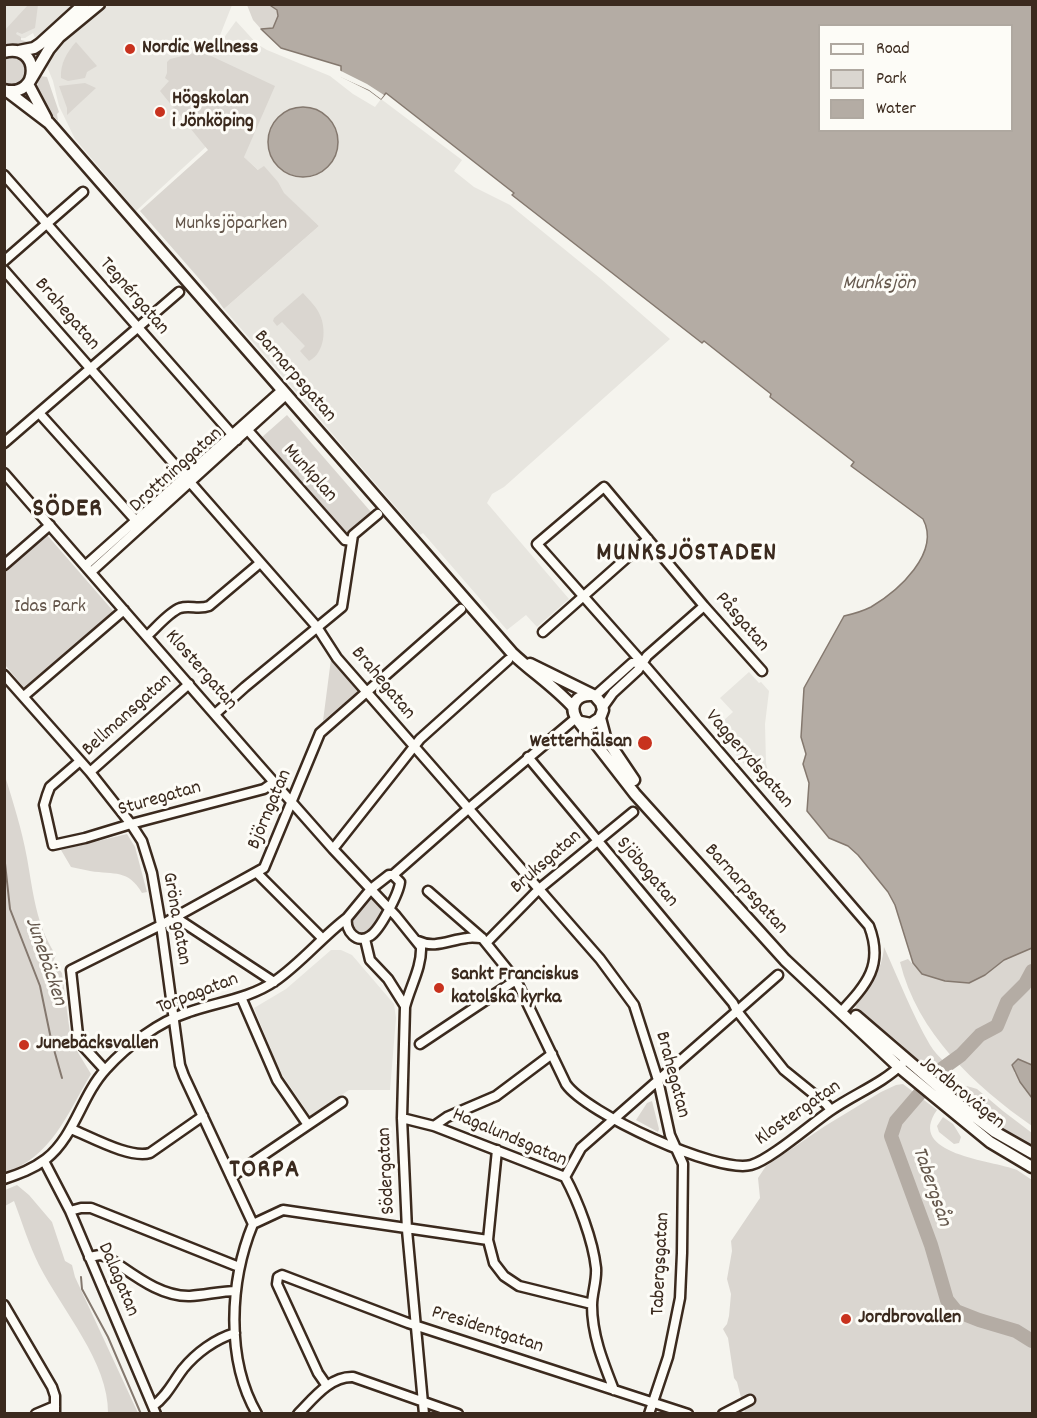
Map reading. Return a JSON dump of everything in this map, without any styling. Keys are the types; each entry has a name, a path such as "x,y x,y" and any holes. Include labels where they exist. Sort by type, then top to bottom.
{"main road":[{"path":"4,52 34,48 84,4"},
{"path":"6,90 18,91 29,82 44,56 59,37 99,4"},
{"name":"Barnarpsgatan","path":"19,51 31,63 32,75 29,82 49,123"},
{"name":"Barnarpsgatan","path":"6,90 49,123 510,656 561,693 594,744 635,794 785,960 903,1063"},
{"name":"Barnarpsgatan","path":"510,656 593,696"},
{"path":"593,696 600,701 601,713 591,724 576,716 579,697 593,696"},
{"name":"Barnarpsgatan","path":"601,713 605,737 626,771 648,798 799,968 843,1010"},
{"name":"Jordbrovägen","path":"903,1063 990,1142 1032,1167"},
{"name":"Jordbrovägen","path":"937,1092 995,1132 1032,1153"}],"street":[{"name":"Tegnérgatan","path":"4,175 234,437"},
{"path":"4,261 83,192"},
{"name":"Brahegatan","path":"4,270 317,627 337,658 600,959 634,1005 658,1080 670,1135 678,1150"},
{"path":"4,443 179,292"},
{"name":"Drottninggatan","path":"88,569 284,393"},
{"path":"40,414 138,524"},
{"name":"Munkplan","path":"245,427 345,540 352,541"},
{"name":"Klostergatan","path":"4,473 292,803 417,940"},
{"name":"Påsgatan","path":"537,544 604,487 762,671"},
{"path":"215,714 342,607 353,535 378,514"},
{"path":"4,565 50,525"},
{"path":"543,632 648,539"},
{"name":"Vaggerydsgatan","path":"537,544 642,662 869,926 874,943 873,968 867,982 843,1010"},
{"path":"147,636 178,608 202,609 208,606 260,563"},
{"path":"601,713 613,693 638,670 642,662 704,606"},
{"name":"Björngatan","path":"105,1070 87,1052 78,1035 70,970 161,925 264,868 320,734 461,609"},
{"path":"24,696 124,610"},
{"path":"333,849 420,739 510,656"},
{"path":"593,696 632,663 642,662"},
{"name":"Gröna gatan","path":"4,675 90,772 131,824 142,842 152,873 161,925 180,1065 253,1224"},
{"name":"Bellmansgatan","path":"90,772 189,684"},
{"path":"399,890 400,882 393,875 576,716"},
{"name":"Sjöbogatan","path":"528,757 734,1003 737,1011 784,1070 831,1110"},
{"name":"Sturegatan","path":"80,761 47,793 45,805 53,843 85,838 264,789 274,782"},
{"name":"Bruksgatan","path":"484,940 539,890 633,812"},
{"path":"347,918 351,935 364,939 375,933 399,890 413,858"},
{"path":"257,873 323,939"},
{"name":"Torpagatan","path":"44,1161 71,1129 87,1096 105,1070 128,1047 174,1018 241,997 274,982 347,918 371,890 389,875 393,875"},
{"name":"Klostergatan","path":"428,891 484,940 516,980 566,1084 575,1095 614,1118 678,1150 725,1165 749,1165 759,1162 831,1110 891,1075 903,1063"},
{"path":"174,917 274,982"},
{"path":"333,929 348,929"},
{"path":"417,940 435,945 466,938 484,940"},
{"path":"364,939 370,960 397,991 405,1007"},
{"name":"Södergatan","path":"417,940 421,947 420,962 408,992 405,1007 402,1118 407,1230 424,1413"},
{"path":"565,1177 581,1148 778,975"},
{"path":"420,1044 516,980"},
{"path":"241,997 277,1080 308,1125"},
{"path":"434,1126 447,1117 496,1095 552,1054"},
{"path":"231,1177 342,1102"},
{"path":"71,1129 130,1153 142,1155 150,1153 203,1116"},
{"name":"Hagalundsgatan","path":"402,1118 414,1119 434,1126 565,1177 585,1225 594,1256 596,1281 592,1304 595,1337 614,1390"},
{"path":"497,1150 488,1240 494,1263 499,1271 511,1281 527,1289 592,1304"},
{"name":"Tabergsgatan","path":"649,1413 670,1348 680,1298 683,1164 678,1150"},
{"path":"4,1179 44,1161"},
{"name":"Dalagatan","path":"44,1161 70,1211 154,1410"},
{"path":"70,1211 91,1208 239,1267"},
{"path":"256,1413 242,1378 235,1333 239,1267 253,1224 283,1210 407,1230 488,1240"},
{"path":"89,1257 100,1255 107,1257 154,1287 175,1295 188,1296 236,1291"},
{"name":"Presidentgatan","path":"327,1386 318,1373 277,1284 278,1277 284,1276 416,1325 688,1413"},
{"path":"4,1305 52,1387 55,1410 36,1413"},
{"path":"154,1410 192,1359 215,1342 235,1333"},
{"path":"298,1413 327,1386 347,1377 353,1377 423,1403 458,1413"},
{"path":"723,1413 750,1400"}],"shaded area":[{"path":"4,5 232,5 215,48 222,47 223,39 236,21 257,44 267,50 330,76 375,107 381,99 462,160 454,171 474,187 510,205 670,339 504,487 492,494 487,503 569,599 537,627 526,615 507,630 423,533 420,535 224,309 319,226 244,157 209,144 136,211 75,139 59,106 53,81 33,33 25,38 5,39"},
{"path":"749,672 769,691 765,724 766,763 770,779 762,785 714,729 733,712 720,698"},
{"path":"331,950 341,950 352,955 394,1004 396,1018 390,1090 349,1090 310,1116 279,1070 254,1008 286,989"}],"green space":[{"path":"28,5 38,5 35,28 22,34 17,32 16,34 21,37 21,40 33,43 5,45 5,30"},
{"path":"247,5 268,5 277,10 278,16 273,28 261,29 253,20"},
{"path":"76,42 97,66 87,72 85,78 68,81 61,78 63,63"},
{"name":"Munksjöparken","path":"207,50 209,55 275,86 244,157 258,170 264,166 284,193 319,226 224,309 140,211 208,150 160,91 169,81 165,78 167,62 170,59"},
{"path":"10,54 25,59 28,75 17,87 5,86 5,56"},
{"path":"40,76 47,77 59,112 58,121 38,96"},
{"path":"85,83 96,88 67,115 67,108 59,86"},
{"path":"303,293 322,319 324,333 318,352 309,361 300,351 305,346 282,322 277,326 273,321"},
{"path":"287,415 371,512 345,535 261,438"},
{"name":"Idas Park","path":"47,535 114,612 26,690 5,665 4,572"},
{"path":"331,659 358,691 323,721"},
{"path":"5,776 23,837 40,920 56,955 53,962 62,973 71,1041 91,1074 65,1119 46,1145 21,1166 5,1173"},
{"path":"127,834 135,847 147,892 142,893 137,885 120,874 71,867 61,850"},
{"path":"372,897 384,910 372,930 361,934 356,932 351,925 355,913"},
{"path":"884,947 911,1009 930,1045 957,1078 953,1091 855,1006 878,971"},
{"path":"1032,948 1032,1065 1027,1062 1014,1072 1032,1098 1032,1126 970,1075 934,1035 908,988 900,962 908,959 922,974 945,981 985,975 1004,960"},
{"path":"903,1084 937,1110 930,1125 933,1137 942,1146 956,1153 1017,1170 1032,1180 1032,1413 745,1413 734,1378 728,1338 723,1329 729,1316 731,1294 727,1279 732,1251 731,1241 760,1198 758,1178 766,1166 825,1126 881,1092"},
{"path":"967,1086 977,1089 1032,1133 1032,1148 1008,1134 960,1096"},
{"path":"652,1101 658,1132 636,1120 647,1103"},
{"path":"943,1117 953,1124 961,1137 959,1143 954,1144 939,1132 937,1126"},
{"path":"17,1185 29,1195 52,1222 65,1261 72,1265 75,1277 138,1413 108,1413 101,1375 93,1356 39,1265 14,1201 5,1206 5,1190"}],"water":[{"name":"Munksjön","path":"268,4 1032,5 1032,948 1004,960 985,975 969,983 945,981 922,974 913,963 895,905 888,892 858,855 848,846 829,838 807,811 809,783 803,764 806,754 801,737 804,688 844,616 868,608 882,600 914,570 922,558 926,545 927,532 923,519 851,466 854,462 770,397 771,394 512,195 514,193 386,93 381,99 369,90 341,76 341,66 281,48 261,29 273,28 278,16 277,10"},
{"path":"303,107 316,110 328,117 335,129 338,142 335,155 328,167 316,174 303,177 290,174 278,167 271,155 268,142 271,129 278,117 290,110"},
{"path":"1018,1059 1032,1065 1032,1098 1020,1082 1012,1065"}],"pier":[{"path":"339,70 384,95 381,99 369,90 338,76"}],"waterway":[{"name":"Junebäcken","path":"4,854 10,909 40,986 62,1078"},
{"name":"Tabergsån","path":"1032,971 1025,984 1007,1002 997,1026 980,1035 961,1055 939,1071 896,1121 891,1136 931,1245 947,1300 956,1311 1016,1331 1032,1341"},
{"name":"Junebäcken","path":"81,1277 82,1289 108,1337 141,1414"}],"place":[{"name":"Nordic Wellness","path":"130,49"},
{"name":"Högskolan i Jönköping","path":"160,112"},
{"name":"Wetterhälsan","path":"645,743"},
{"name":"Sankt Franciskus katolska kyrka","path":"439,988"},
{"name":"Junebäcksvallen","path":"24,1045"},
{"name":"Jordbrovallen","path":"846,1319"}],"district":[{"name":"SÖDER","path":"68,511"},
{"name":"MUNKSJÖSTADEN","path":"687,555"},
{"name":"TORPA","path":"265,1172"}]}
